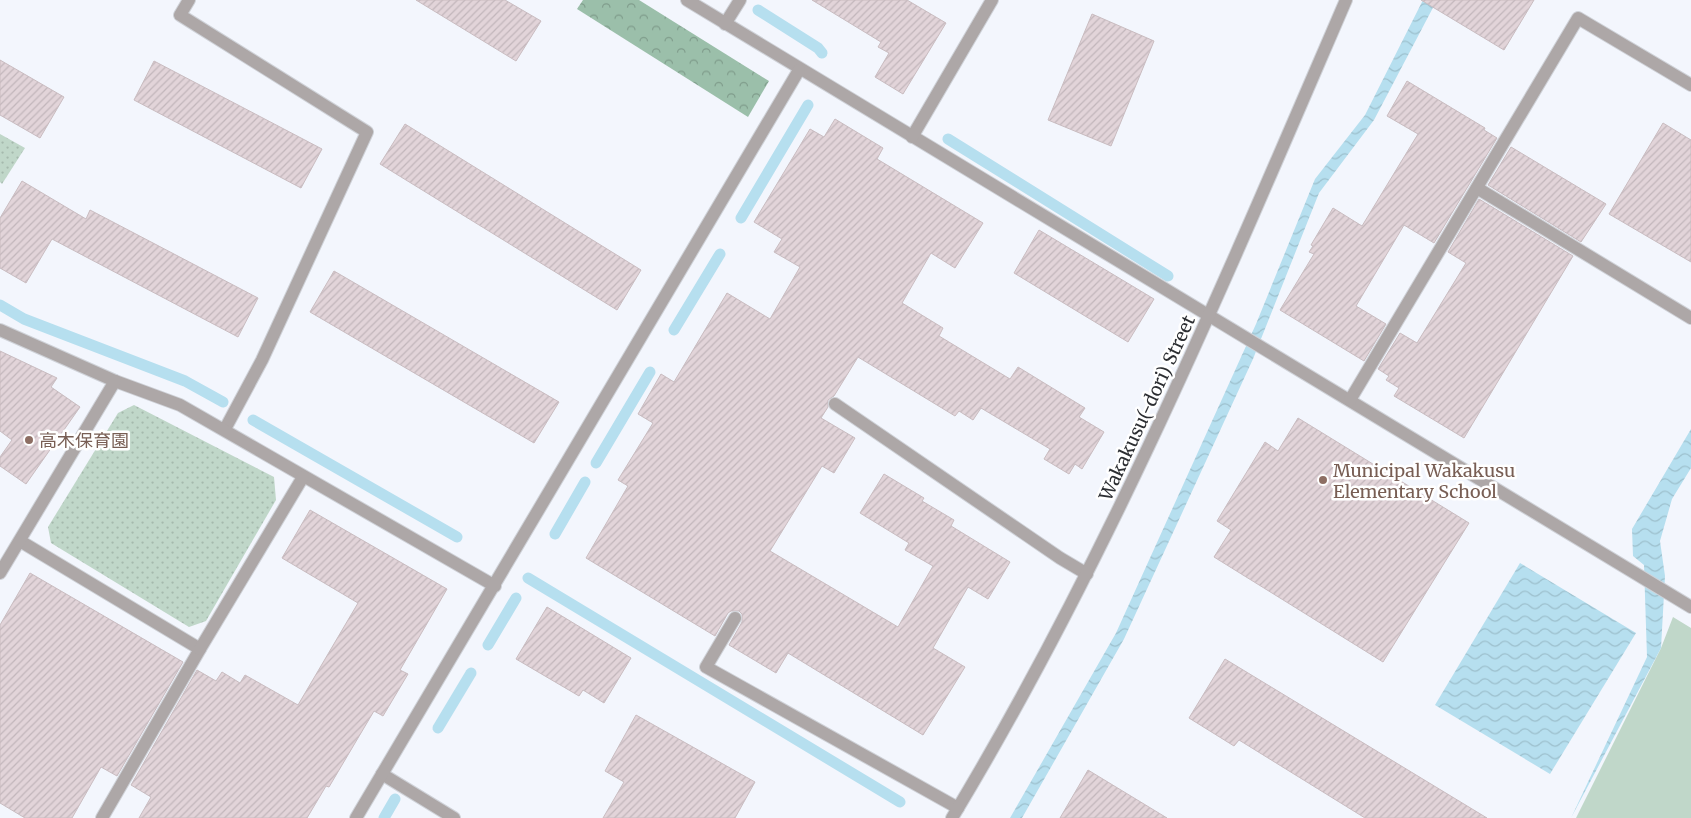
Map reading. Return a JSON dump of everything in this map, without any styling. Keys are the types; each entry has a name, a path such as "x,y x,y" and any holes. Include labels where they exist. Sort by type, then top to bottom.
{"street":[{"path":"189,0 180,15 367,132 262,360 225,429"},
{"path":"687,0 1691,607"},
{"path":"725,24 740,0"},
{"path":"912,137 992,0"},
{"name":"Wakakusu(-dori) Street","path":"955,813 1087,574 1159,429 1210,316 1346,0"},
{"path":"1350,400 1578,18 1691,85"},
{"path":"356,818 800,70"},
{"path":"1477,188 1691,318"},
{"path":"0,330 115,381 180,405 225,429 304,477 495,586"},
{"path":"0,573 115,381"},
{"path":"836,404 1060,558 1087,574"},
{"path":"102,818 200,649 304,477"},
{"path":"20,541 200,649"},
{"path":"735,618 706,667 955,813"},
{"path":"382,774 454,818"}],"green space":[{"path":"583,0 639,0 769,81 748,117 577,9"},
{"path":"0,134 25,148 2,184 0,182"},
{"path":"134,405 274,477 276,500 206,621 189,627 51,543 48,527 118,413"},
{"path":"1673,617 1691,628 1691,818 1576,818 1661,648"}],"water":[{"path":"1423,0 1437,0 1374,120 1319,193 1253,359 1124,639 1022,818 1010,818 1116,633 1256,324 1315,179 1365,115"},
{"path":"1691,429 1691,468 1672,499 1660,541 1665,576 1661,648 1571,818 1647,657 1644,565 1633,556 1632,529"},
{"path":"1520,563 1636,633 1550,774 1435,705"}],"building":[{"path":"416,0 505,0 541,21 516,61"},
{"path":"812,0 907,0 946,23 903,94 875,77 889,53 878,47 881,42"},
{"path":"1421,0 1534,0 1504,50"},
{"path":"1092,14 1154,41 1111,146 1048,120"},
{"path":"0,60 64,97 40,138 0,115"},
{"path":"154,61 322,149 301,188 134,100"},
{"path":"1407,81 1485,128 1484,130 1497,138 1434,243 1404,225 1356,306 1386,324 1364,361 1280,310 1314,254 1309,252 1313,246 1311,245 1333,208 1362,226 1418,134 1387,116"},
{"path":"835,119 883,148 877,159 983,223 955,268 931,253 902,303 943,328 939,336 1010,379 1018,367 1085,408 1079,417 1104,432 1082,469 1075,464 1069,474 1044,459 1050,449 981,408 973,420 959,411 955,416 858,357 834,396 828,400 828,407 821,418 855,438 834,473 822,466 770,551 898,627 933,566 905,550 909,543 860,513 884,474 924,498 922,501 954,520 951,526 1010,562 988,599 968,587 933,648 965,667 923,735 788,653 776,673 729,645 742,622 742,614 739,611 728,613 715,636 586,558 628,486 618,480 653,423 638,414 661,374 674,382 727,293 770,319 800,267 774,252 782,239 754,222 810,129 824,137"},
{"path":"1663,123 1691,140 1691,262 1609,214"},
{"path":"405,124 641,270 617,310 380,164"},
{"path":"1511,147 1606,204 1581,242 1488,185"},
{"path":"22,181 86,219 90,210 258,298 238,337 52,239 26,283 0,268 0,218"},
{"path":"1479,199 1573,256 1464,438 1394,396 1399,388 1386,380 1389,376 1378,369 1400,333 1417,343 1466,263 1448,252"},
{"path":"1039,230 1154,299 1128,342 1014,273"},
{"path":"334,271 559,402 534,443 310,312"},
{"path":"0,351 57,378 51,387 80,407 26,484 0,466 0,457 12,440 0,431"},
{"path":"1298,418 1469,523 1383,662 1214,557 1231,530 1217,521 1265,442 1278,451"},
{"path":"310,510 447,589 400,670 408,674 383,716 374,711 329,787 326,786 307,818 139,818 151,797 131,785 197,670 216,681 222,672 240,683 245,675 298,705 358,603 282,558"},
{"path":"30,573 183,662 117,776 101,767 72,818 25,818 0,803 0,625"},
{"path":"547,607 631,658 604,703 583,690 579,696 516,659"},
{"path":"1225,659 1487,818 1365,818 1239,740 1234,746 1189,718"},
{"path":"636,715 755,782 735,818 603,818 624,782 605,771"},
{"path":"1088,770 1167,818 1060,818"}],"waterway":[{"path":"758,10 818,48 822,53"},
{"path":"741,218 808,105"},
{"path":"948,139 1168,276"},
{"path":"674,330 720,254"},
{"path":"0,305 24,319 185,381 223,402"},
{"path":"596,463 650,372"},
{"path":"253,420 457,537"},
{"path":"555,534 585,482"},
{"path":"528,578 900,802"},
{"path":"488,645 516,598"},
{"path":"438,728 471,673"},
{"path":"384,818 395,799"}],"place":[{"name":"高木保育園","path":"29,440"},
{"name":"Municipal Wakakusu Elementary School","path":"1323,480"}]}
